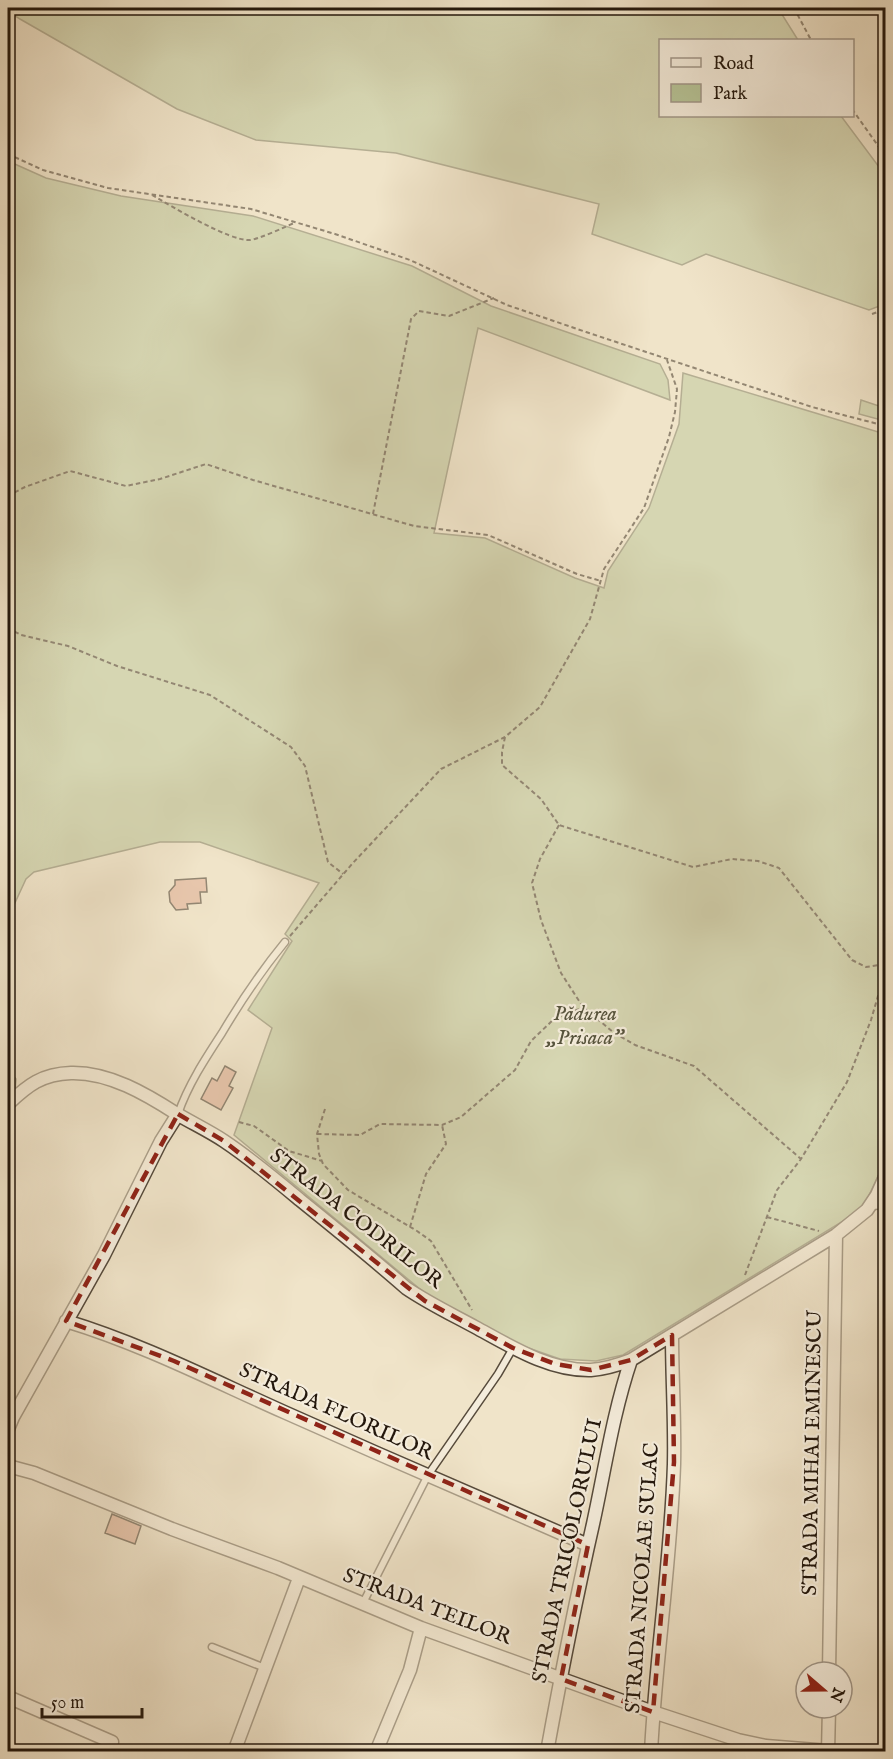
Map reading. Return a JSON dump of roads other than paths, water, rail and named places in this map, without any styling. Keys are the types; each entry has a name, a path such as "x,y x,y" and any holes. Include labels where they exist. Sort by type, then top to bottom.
{"street":[{"name":"STRADA CODRILOR","path":"8,1104 28,1085 56,1074 74,1073 102,1076 112,1080 164,1105 224,1141 425,1301 513,1348 555,1364 591,1370 612,1367 632,1360 836,1235 867,1210 877,1195 885,1175"},
{"path":"8,1429 12,1417 104,1255 161,1141 178,1114"},
{"name":"STRADA MIHAI EMINESCU","path":"829,1660 836,1235"},
{"name":"STRADA FLORILOR","path":"66,1321 174,1361 588,1545"},
{"name":"STRADA NICOLAE SULAC","path":"651,1752 669,1555 674,1462 672,1335"},
{"name":"STRADA TRICOLORULUI","path":"547,1752 616,1413 632,1360"},
{"name":"STRADA TEILOR","path":"8,1466 34,1473 421,1628 653,1712 738,1740 766,1746 841,1752"},
{"path":"234,1752 299,1578"},
{"path":"376,1752 410,1670 421,1628"},
{"path":"8,1697 112,1742"},
{"path":"828,1751 829,1720"}],"lane":[{"path":"178,1114 196,1073 241,1002 285,942"},
{"path":"870,1206 885,1205"},
{"path":"363,1604 428,1475 498,1374 513,1348"},
{"path":"212,1647 265,1668"}],"park label":[{"name":"Pădurea „Prisaca”","path":"585,1026"}]}
